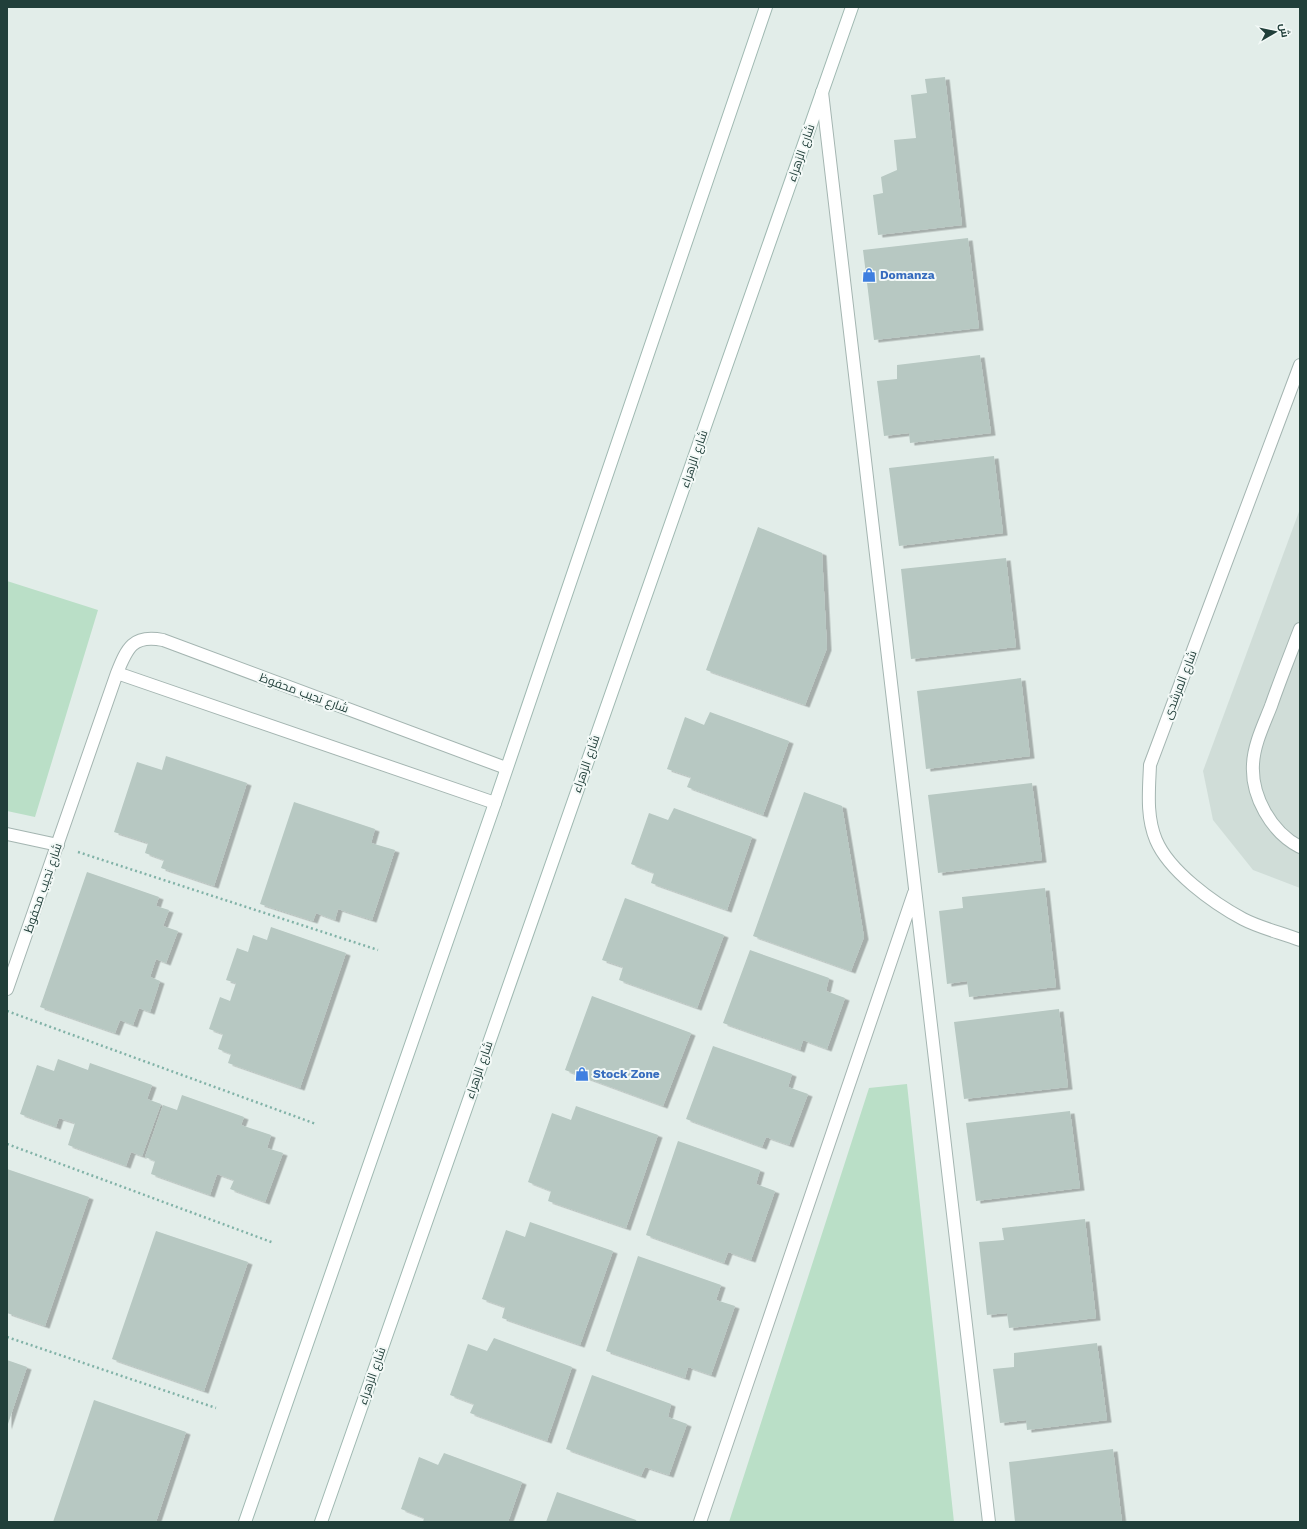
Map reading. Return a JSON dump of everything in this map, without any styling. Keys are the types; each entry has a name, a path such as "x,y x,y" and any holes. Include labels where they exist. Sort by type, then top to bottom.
{"street":[{"path":"245,1522 495,803 766,7"},
{"name":"شارع الزهراء","path":"321,1522 852,7"},
{"path":"822,92 989,1522"},
{"name":"شارع المرشدى","path":"1300,365 1150,765 1148,806 1156,839 1168,861 1193,885 1243,920 1300,940"},
{"path":"1300,629 1257,741 1253,764 1255,787 1263,809 1276,828 1300,846"},
{"name":"شارع نجيب محفوظ","path":"7,989 117,673 126,652 136,642 149,638 162,640 506,768"},
{"path":"117,673 495,803"},
{"path":"7,834 58,845"},
{"path":"700,1522 916,889"}],"path":[{"path":"58,845 378,950"},
{"path":"7,1011 316,1124"},
{"path":"7,1144 274,1243"},
{"path":"7,1337 216,1408"}],"shaded area":[{"path":"1300,509 1300,888 1253,870 1213,820 1203,771"}],"green space":[{"path":"7,581 98,610 35,817 7,811"},
{"path":"907,1084 954,1522 729,1522 869,1088"}],"building":[{"path":"945,77 962,225 878,235 873,195 883,193 881,177 897,170 894,140 916,138 911,95 927,93 925,79"},
{"path":"968,238 979,328 874,340 863,250"},
{"path":"980,355 991,433 910,443 909,433 884,436 877,381 897,379 897,365"},
{"path":"994,456 1003,533 899,546 889,468"},
{"path":"758,527 822,553 827,648 805,705 706,670"},
{"path":"1006,558 1016,647 911,659 901,569"},
{"path":"1021,678 1030,756 926,769 917,691"},
{"path":"710,712 789,741 763,815 687,787 691,777 667,769 685,717 704,725"},
{"path":"166,756 247,783 214,886 161,868 164,860 145,853 148,843 114,832 137,762 162,770"},
{"path":"1032,783 1042,860 938,873 928,795"},
{"path":"804,792 842,806 864,937 851,971 753,936"},
{"path":"294,802 375,829 371,843 395,850 372,920 338,909 335,920 316,913 313,921 260,904"},
{"path":"674,808 752,837 727,910 651,883 654,873 631,864 649,813 668,820"},
{"path":"87,872 159,897 156,906 169,910 163,926 178,931 166,963 156,959 150,977 160,981 150,1012 139,1008 133,1025 120,1020 115,1033 40,1007"},
{"path":"1045,888 1056,987 969,997 967,981 947,984 939,911 963,908 962,897"},
{"path":"625,898 724,935 697,1008 619,980 623,967 602,960"},
{"path":"271,927 346,953 300,1088 228,1063 231,1054 218,1049 223,1034 209,1029 220,997 230,1001 236,983 226,980 237,948 248,952 253,935 267,940"},
{"path":"750,950 829,978 826,991 845,998 827,1049 803,1040 800,1050 723,1023"},
{"path":"592,996 691,1033 663,1106 565,1070"},
{"path":"1059,1009 1068,1087 964,1099 954,1022"},
{"path":"713,1046 792,1074 788,1087 808,1094 789,1145 766,1137 762,1147 686,1119"},
{"path":"58,1059 88,1070 90,1063 152,1085 147,1099 161,1104 142,1156 131,1152 126,1166 68,1145 75,1123 59,1118 56,1127 20,1114 37,1065 54,1071"},
{"path":"182,1095 244,1117 241,1125 271,1135 267,1148 283,1153 265,1202 230,1189 234,1180 217,1174 210,1195 151,1174 155,1161 145,1157 163,1105 177,1110"},
{"path":"576,1106 658,1135 626,1228 548,1201 551,1191 528,1182 552,1113 571,1120"},
{"path":"1070,1111 1080,1188 976,1201 966,1123"},
{"path":"678,1141 760,1170 756,1184 775,1191 751,1260 728,1252 724,1263 646,1235"},
{"path":"7,1169 89,1197 45,1326 7,1313"},
{"path":"1085,1219 1096,1318 1009,1328 1007,1313 987,1315 979,1242 1004,1240 1002,1228"},
{"path":"530,1222 613,1251 580,1345 502,1318 505,1307 482,1299 506,1230 525,1237"},
{"path":"156,1231 248,1262 204,1391 112,1359"},
{"path":"638,1256 721,1285 716,1300 735,1306 711,1375 688,1367 685,1378 606,1351"},
{"path":"494,1338 572,1367 547,1441 470,1413 474,1404 450,1395 468,1344 487,1351"},
{"path":"1097,1343 1107,1420 1027,1430 1026,1420 1000,1423 993,1369 1014,1367 1014,1353"},
{"path":"7,1360 27,1367 7,1427"},
{"path":"592,1375 671,1404 668,1417 687,1424 669,1475 645,1467 641,1476 566,1449"},
{"path":"94,1400 186,1432 156,1522 53,1522"},
{"path":"1113,1449 1122,1522 1015,1522 1009,1462"},
{"path":"444,1453 522,1482 508,1522 423,1522 424,1518 401,1509 419,1457 438,1465"},
{"path":"557,1492 636,1520 636,1522 546,1522"}],"place":[{"name":"Domanza","path":"869,275"},
{"name":"Stock Zone","path":"582,1074"}]}
